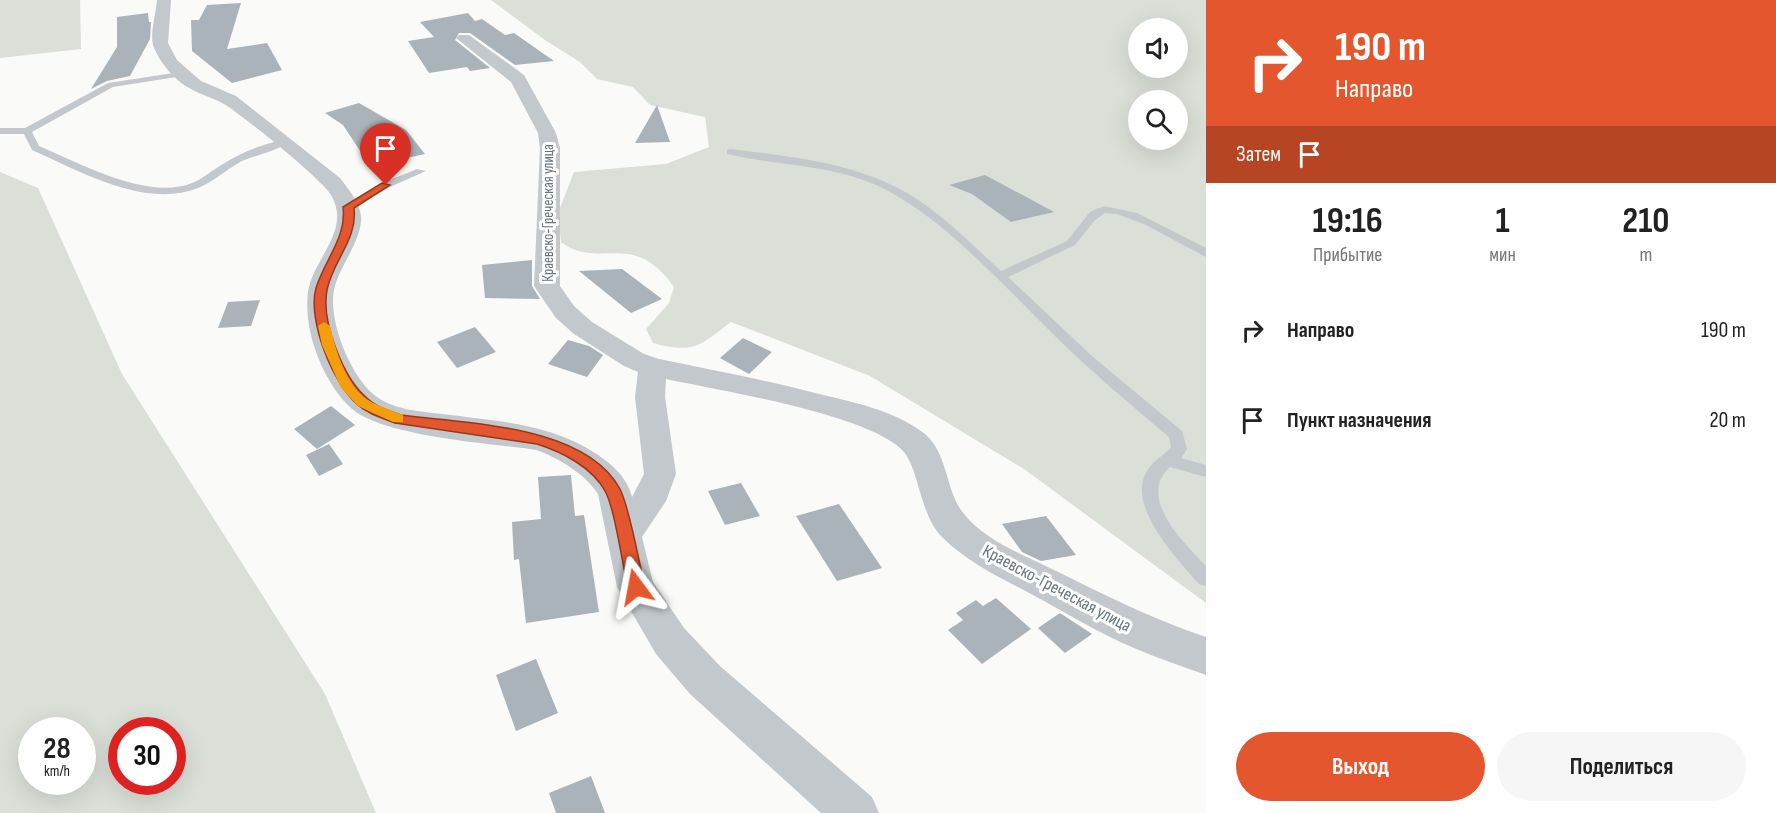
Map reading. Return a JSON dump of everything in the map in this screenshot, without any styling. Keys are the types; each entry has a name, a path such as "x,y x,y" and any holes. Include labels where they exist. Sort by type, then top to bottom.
{"street":[{"path":"164,0 159,43 180,74 201,88 230,100 333,182 348,207 350,222 346,236 329,267 321,291 322,318 328,345 346,384 363,402 379,412 400,419 538,439 562,447 602,474 614,492 636,587 670,640 705,680 855,813"},
{"name":"Краевско-Греческая улица","path":"464,38 518,79 547,133 550,148 550,231 545,273 550,291 565,312 582,328 634,360 653,367 764,390 853,413 894,429 912,440 924,455 939,504 952,525 979,549 1146,635 1206,656"},
{"path":"624,536 654,492 660,474 650,397 653,367"}],"lane":[{"path":"0,130 27,131 111,85 180,74"},
{"path":"27,131 35,148 129,185 171,193 194,187 232,162 259,149 282,143"},
{"path":"730,152 827,167 891,189 943,225 1000,276 1088,360 1176,435 1179,450 1151,478 1148,490 1154,511 1185,556 1206,578"},
{"path":"348,207 386,185 421,171"},
{"path":"1000,276 1071,243 1084,230 1094,214 1108,209 1129,213 1206,253"},
{"path":"1168,460 1206,471"}],"shaded area":[{"path":"0,0 80,0 81,49 0,58"},
{"path":"491,0 1206,0 1206,603 1024,469 870,376 731,322 696,346 678,348 653,343 646,329 669,303 674,287 659,269 644,259 630,254 589,253 575,250 561,242 558,213 574,172 666,164 709,147 705,117 650,105 633,87 597,79 580,62 545,40"},
{"path":"0,172 38,188 122,374 325,694 376,813 0,813"}],"building":[{"path":"241,3 227,49 267,43 282,70 232,83 192,51 191,20 199,20 207,5"},
{"path":"148,13 149,22 151,22 150,39 130,76 107,81 91,89 117,47 117,17"},
{"path":"468,13 475,21 482,19 505,35 514,33 554,61 515,65 470,33 459,33 455,40 490,68 470,71 467,67 429,73 408,41 434,37 420,22"},
{"path":"359,103 406,130 425,154 370,166 343,125 325,113"},
{"path":"657,105 670,142 635,143"},
{"path":"985,175 1054,212 1011,222 972,194 949,185"},
{"path":"532,260 532,286 540,299 485,298 482,265"},
{"path":"622,269 662,299 631,313 579,271"},
{"path":"260,300 251,326 218,328 228,302"},
{"path":"475,327 496,352 457,368 437,342"},
{"path":"743,338 772,352 749,374 720,358"},
{"path":"568,340 589,346 603,355 587,377 548,364"},
{"path":"331,406 355,425 317,449 294,429"},
{"path":"329,444 343,464 319,476 306,455"},
{"path":"571,475 575,516 584,515 599,612 526,623 519,559 514,560 512,522 541,519 538,477"},
{"path":"741,483 760,516 725,525 708,491"},
{"path":"839,504 882,568 837,581 796,516"},
{"path":"1046,516 1076,555 1041,561 1022,552 1002,524"},
{"path":"996,598 1031,629 982,664 948,630 963,620 956,613 976,600 983,606"},
{"path":"1060,613 1092,634 1065,653 1038,628"},
{"path":"536,659 558,713 516,731 496,675"},
{"path":"591,776 605,813 556,813 549,793"}],"slow traffic":[{"path":"324,326 328,345 346,384 363,402 379,412 398,419"}],"route":[{"path":"386,185 348,207 350,222 346,236 329,267 321,291 322,318 328,345 346,384 363,402 379,412 400,419 538,439 562,447 581,459 602,474 614,492 636,587"}]}
